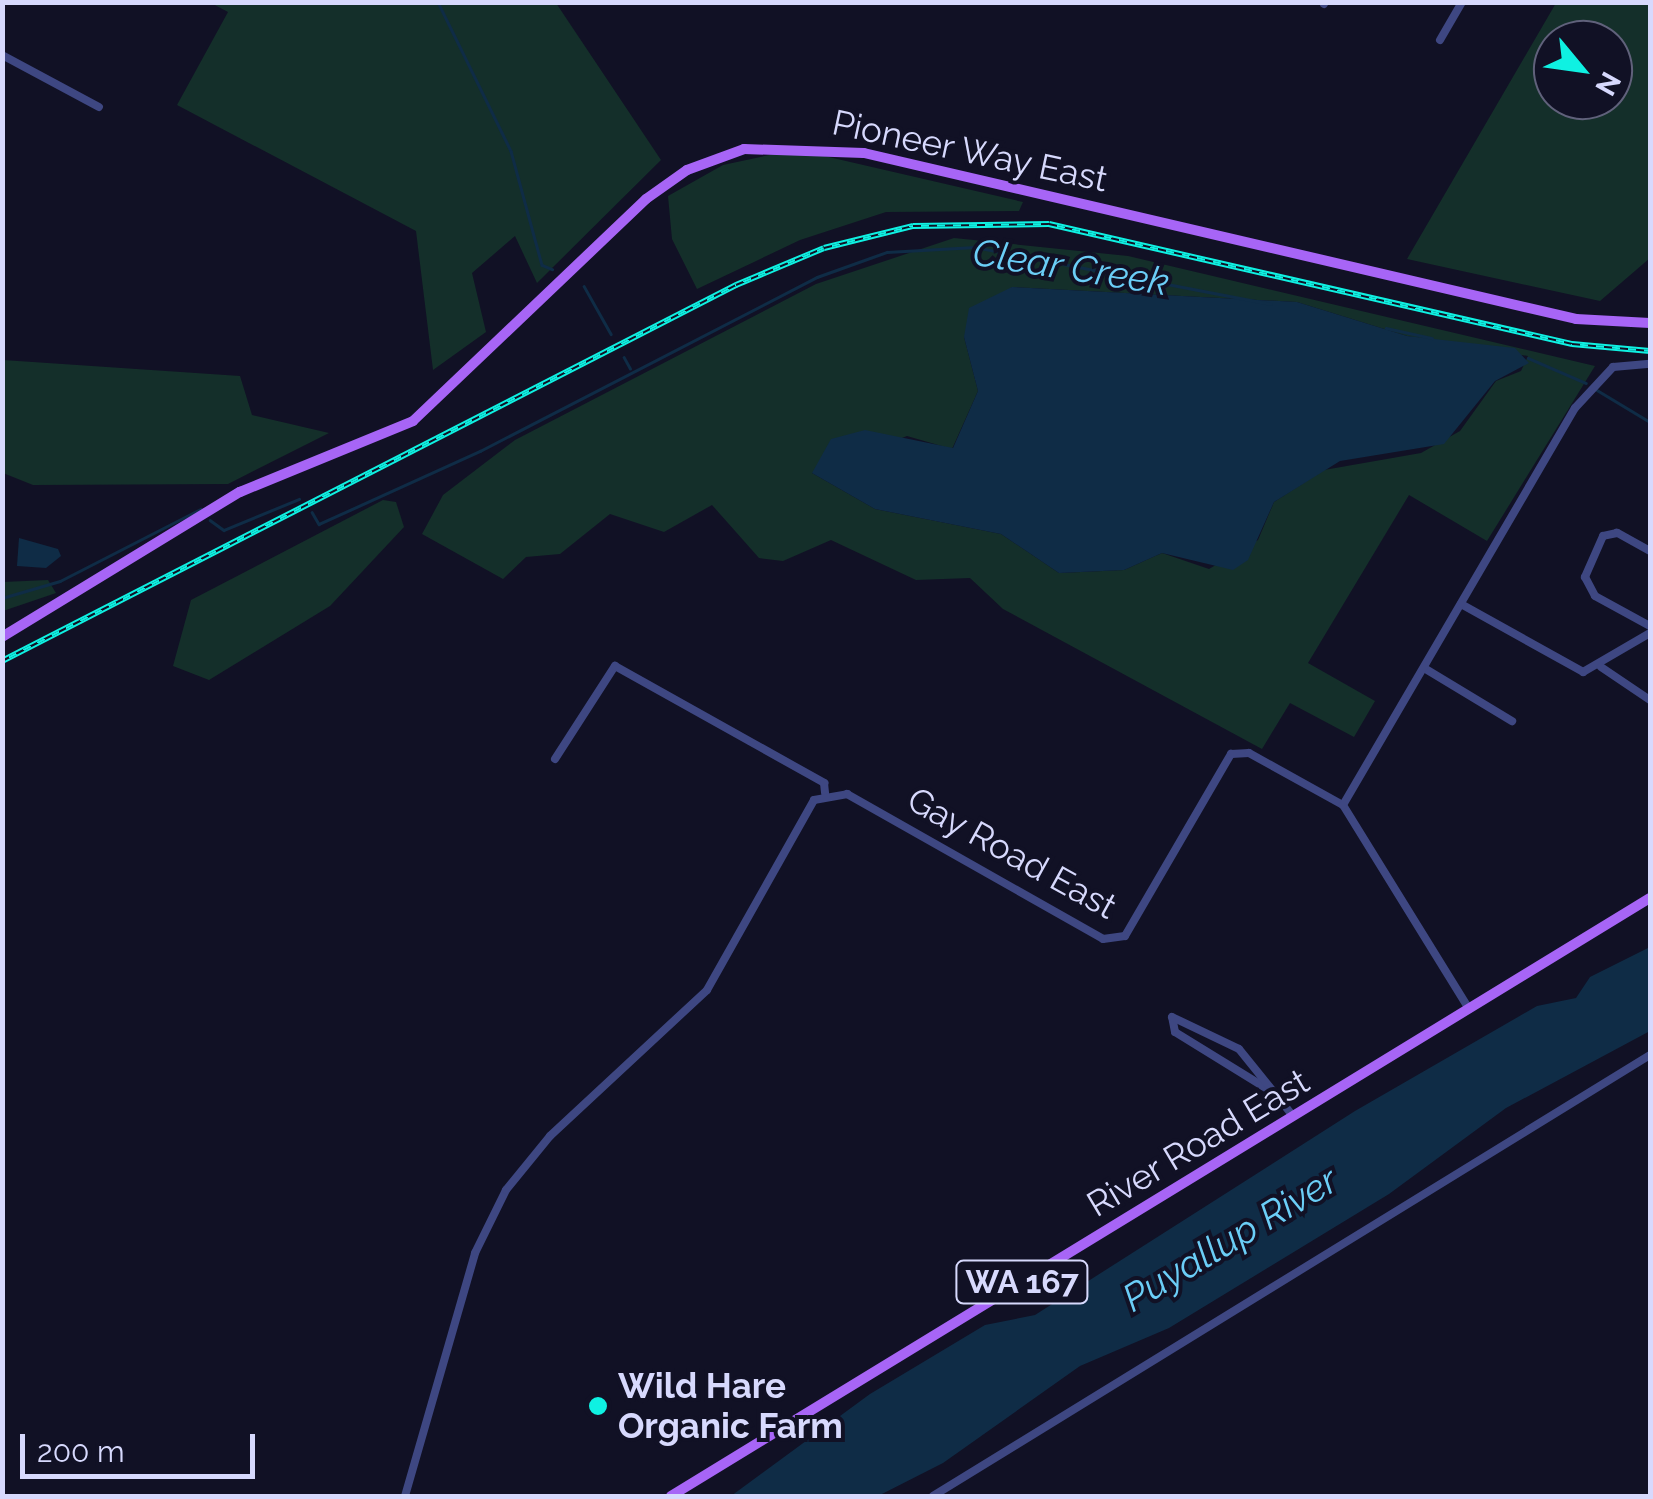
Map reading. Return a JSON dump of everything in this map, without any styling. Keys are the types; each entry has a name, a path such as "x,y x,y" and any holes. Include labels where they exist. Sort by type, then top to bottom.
{"main road":[{"name":"Pioneer Way East","path":"3,635 240,492 413,420 646,199 687,170 744,149 864,153 1576,319 1650,324"},
{"name":"River Road East","path":"671,1496 1650,898"}],"street":[{"path":"1440,40 1462,2"},
{"path":"2,55 98,107"},
{"path":"1468,1009 1343,805 1585,394 1613,367 1650,364"},
{"path":"1461,604 1576,670 1601,666 1650,629 1591,593 1588,554 1612,533 1650,551"},
{"path":"405,1496 475,1254 506,1190 550,1136 707,990 804,812 826,793 824,783 610,666 555,759"},
{"path":"1601,666 1650,700"},
{"path":"1424,668 1512,721"},
{"name":"Gay Road East","path":"826,793 847,794 1110,941 1130,930 1231,754 1249,753 1343,805"},
{"path":"1274,1093 1175,1032 1172,1017 1239,1050 1293,1116"},
{"path":"933,1496 1650,1055"}],"green space":[{"path":"211,3 556,3 661,160 537,283 515,236 472,273 486,332 433,370 416,231 177,105 228,12"},
{"path":"1556,3 1650,3 1650,258 1600,301 1407,259 1533,43 1533,120 1633,120 1633,20 1546,20"},
{"path":"774,154 820,155 1023,202 1019,211 886,212 800,240 697,289 672,239 668,196 723,165"},
{"path":"954,238 1128,256 1595,366 1487,541 1409,495 1308,663 1375,701 1354,737 1290,703 1262,749 1003,609 970,578 916,580 831,540 783,561 759,558 712,505 664,532 610,514 560,554 526,557 503,579 422,534 443,495 515,440 816,284","holes":["1012,287 1297,302 1407,336 1528,356 1521,371 1496,381 1460,431 1421,453 1324,470 1274,502 1258,540 1209,569 1162,553 1124,570 1059,573 1001,534 875,509 812,473 907,436 952,449 978,391 964,337"]},
{"path":"3,360 240,376 252,415 329,433 228,484 33,485 3,473"},
{"path":"383,500 396,502 404,527 330,606 209,680 173,666 191,600"},
{"path":"48,580 56,593 3,611 3,582"}],"water":[{"path":"1012,287 1297,302 1407,336 1515,348 1529,363 1495,381 1444,444 1340,461 1274,502 1248,560 1233,570 1162,553 1124,570 1059,573 1001,534 875,509 812,473 831,439 865,430 953,448 978,391 964,337 969,308"},
{"path":"19,538 58,549 61,556 46,568 17,566"},
{"name":"Puyallup River","path":"1650,947 1650,1031 1506,1108 1389,1194 1169,1328 1080,1366 943,1463 878,1496 731,1496 870,1394 985,1325 1035,1315 1355,1111 1537,1006 1576,998 1590,977"}],"waterway":[{"path":"438,2 511,151 542,265 552,269"},
{"name":"Clear Creek","path":"312,512 319,524 480,451 817,277 887,252 975,247 1271,304"},
{"path":"584,286 611,334"},
{"name":"Clear Creek","path":"1386,328 1432,338"},
{"path":"624,357 630,368"},
{"name":"Clear Creek","path":"1528,358 1586,383"},
{"name":"Clear Creek","path":"1597,390 1650,422"},
{"name":"Clear Creek","path":"210,520 224,530 299,499"},
{"name":"Clear Creek","path":"2,598 60,581 201,509"}],"railway":[{"path":"2,661 736,285 824,248 913,226 1049,224 1572,344 1650,351"}],"place":[{"name":"Wild Hare Organic Farm","path":"598,1406"}]}
